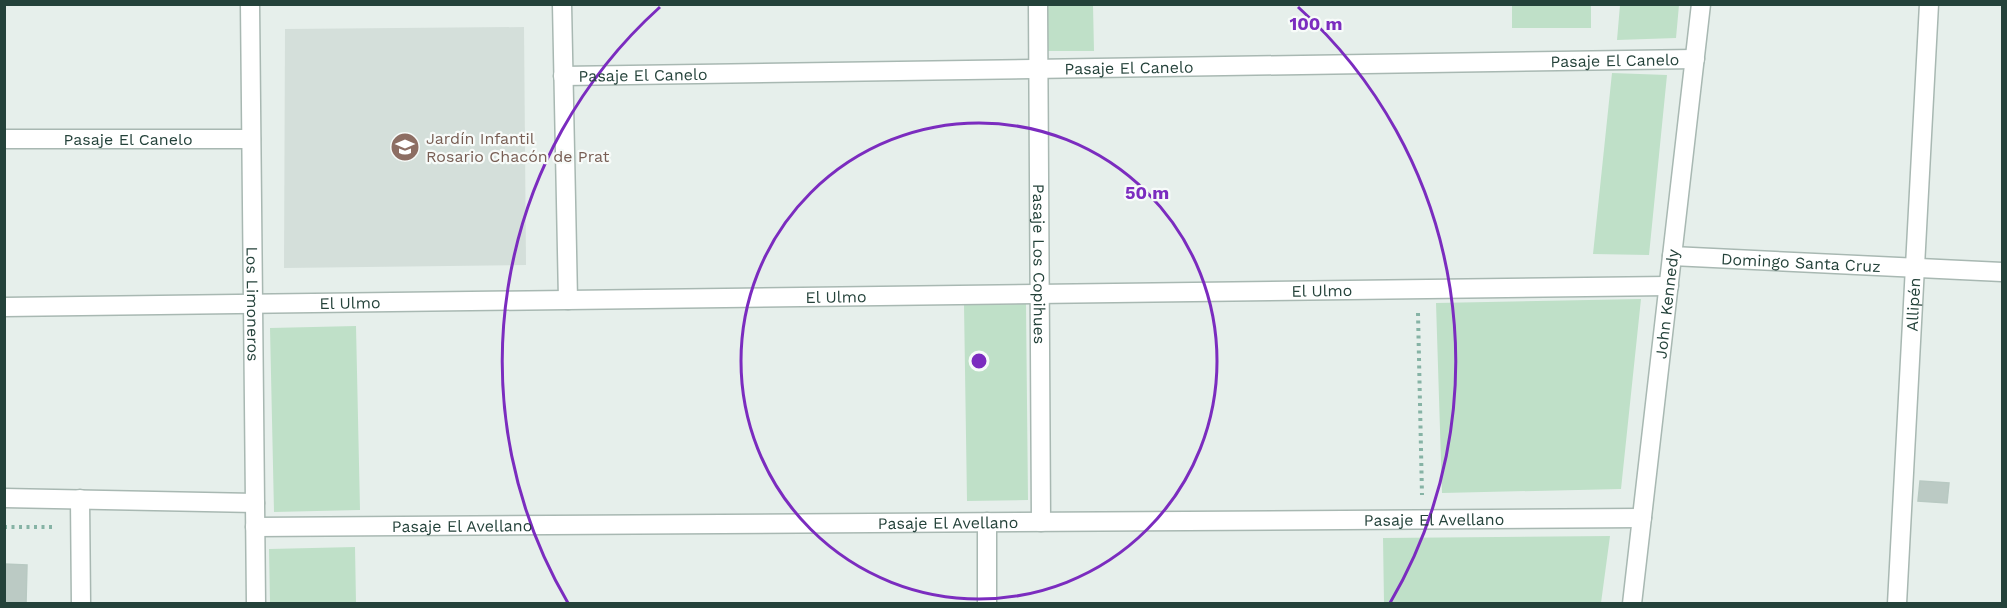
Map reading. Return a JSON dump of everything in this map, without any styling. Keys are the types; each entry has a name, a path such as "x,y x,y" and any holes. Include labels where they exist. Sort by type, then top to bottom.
{"street":[{"name":"Los Limoneros","path":"250,4 256,603"},
{"path":"562,4 568,300"},
{"name":"Pasaje Los Copihues","path":"1038,4 1041,522"},
{"name":"John Kennedy","path":"1632,603 1701,4"},
{"name":"Allipén","path":"1897,603 1929,4"},
{"name":"Pasaje El Canelo","path":"563,76 1695,59"},
{"name":"Pasaje El Canelo","path":"4,139 251,139"},
{"name":"Domingo Santa Cruz","path":"1672,256 2002,272"},
{"name":"El Ulmo","path":"4,307 1669,286"},
{"path":"4,498 255,503"},
{"path":"80,499 81,603"},
{"name":"Pasaje El Avellano","path":"255,527 1642,518"},
{"path":"987,522 987,603"}],"path":[{"path":"1418,289 1422,519"}],"shaded area":[{"name":"Jardín Infantil Rosario Chacón de Prat","path":"524,27 526,265 284,268 285,29"}],"green space":[{"path":"1048,5 1093,5 1094,51 1048,51"},
{"path":"1512,5 1591,5 1591,28 1512,28"},
{"path":"1620,5 1679,5 1676,38 1617,40"},
{"path":"1612,73 1667,75 1649,255 1593,254"},
{"path":"1641,299 1621,489 1442,493 1436,303"},
{"path":"1026,304 1028,500 967,501 964,305"},
{"path":"356,326 360,510 274,512 270,328"},
{"path":"1610,536 1601,603 1384,603 1383,538"},
{"path":"355,547 356,603 270,603 269,549"}],"building":[{"path":"1920,481 1949,483 1947,503 1918,501"},
{"path":"4,564 27,565 26,604 4,604"}],"place":[{"name":"Jardín Infantil Rosario Chacón de Prat","path":"405,147"}]}
